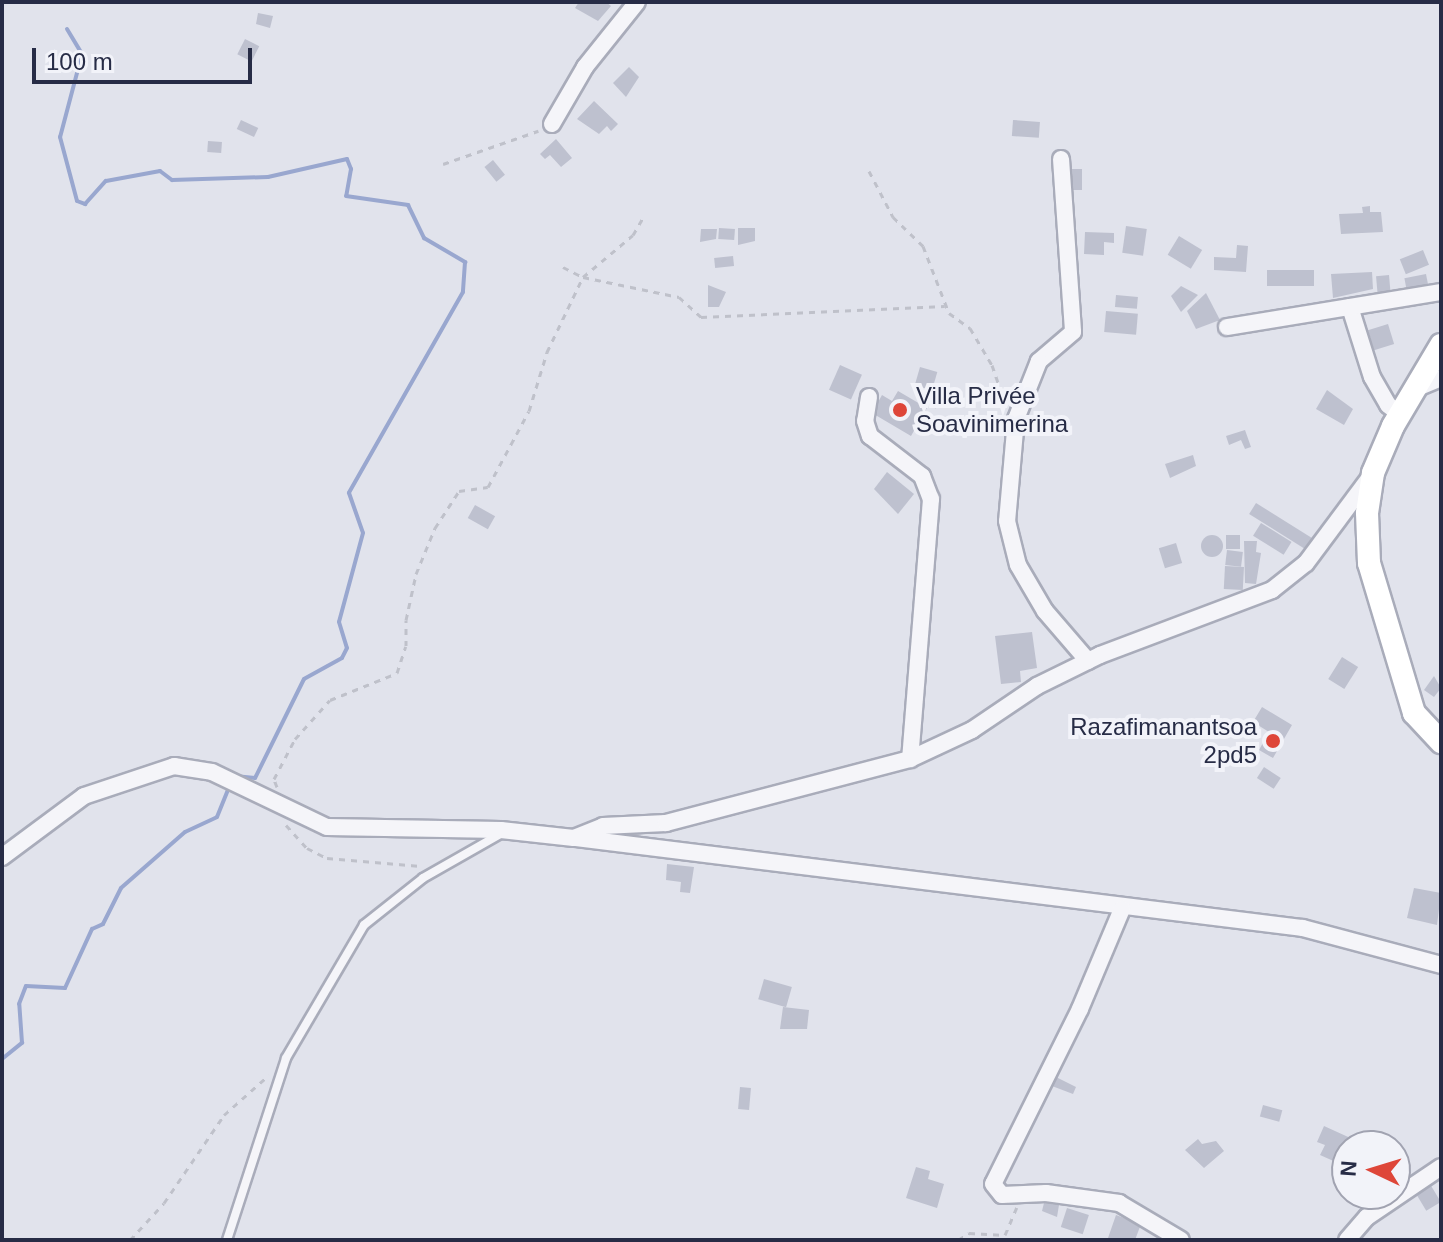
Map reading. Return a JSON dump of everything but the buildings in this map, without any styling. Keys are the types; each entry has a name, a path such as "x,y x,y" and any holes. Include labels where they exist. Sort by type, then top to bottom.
{"main road":[{"path":"1441,345 1413,389 1373,473 1367,513 1369,563 1414,713 1441,742"}],"street":[{"path":"552,124 585,67 637,2"},
{"path":"1061,159 1073,332 1039,361 1016,419 1007,521 1012,551 1045,611 1088,661"},
{"path":"1227,327 1441,292"},
{"path":"1350,307 1372,377 1388,405 1400,414"},
{"path":"1413,389 1441,378"},
{"path":"869,397 865,421 870,436 922,476 931,499 910,759"},
{"path":"574,838 603,826 666,823 910,759 972,730 1037,686 1088,661 1272,590 1306,563 1373,473"},
{"path":"2,857 84,796 174,766 212,772 327,827 508,831 1122,909 1303,928 1441,965"},
{"path":"1122,909 1080,1009 993,1184 1002,1195 1119,1203 1181,1240"},
{"path":"1347,1240 1367,1217 1441,1167"}],"lane":[{"path":"227,1240 286,1058 364,925 436,870 508,831"}],"path":[{"path":"443,164 552,124"},
{"path":"869,171 893,217 923,246 943,287 945,306 970,328 1016,419"},
{"path":"436,870 408,862 327,858 307,848 286,826 274,779 295,739 330,700 397,673 406,646 406,620 416,574 435,528 459,491 488,487 529,411 547,352 583,277 633,235 643,218"},
{"path":"563,267 583,277 679,297 701,317 945,306"},
{"path":"130,1240 164,1203 224,1115 286,1058"},
{"path":"958,1240 969,1233 1005,1235 1018,1194"}],"waterway":[{"path":"67,29 82,54 60,137 77,201 85,204 106,181 160,171 172,180 268,177 347,159 351,169 346,196 408,205 424,238 465,262 463,292 349,493 363,533 339,622 347,648 342,658 304,679 255,778 237,776"},
{"path":"2,1059 22,1043 19,1004 26,986 65,988 92,929 103,924 121,888 185,832 217,817 229,788"}],"place":[{"name":"Villa Privée Soavinimerina","path":"900,410"},
{"name":"Razafimanantsoa 2pd5","path":"1273,741"}]}
